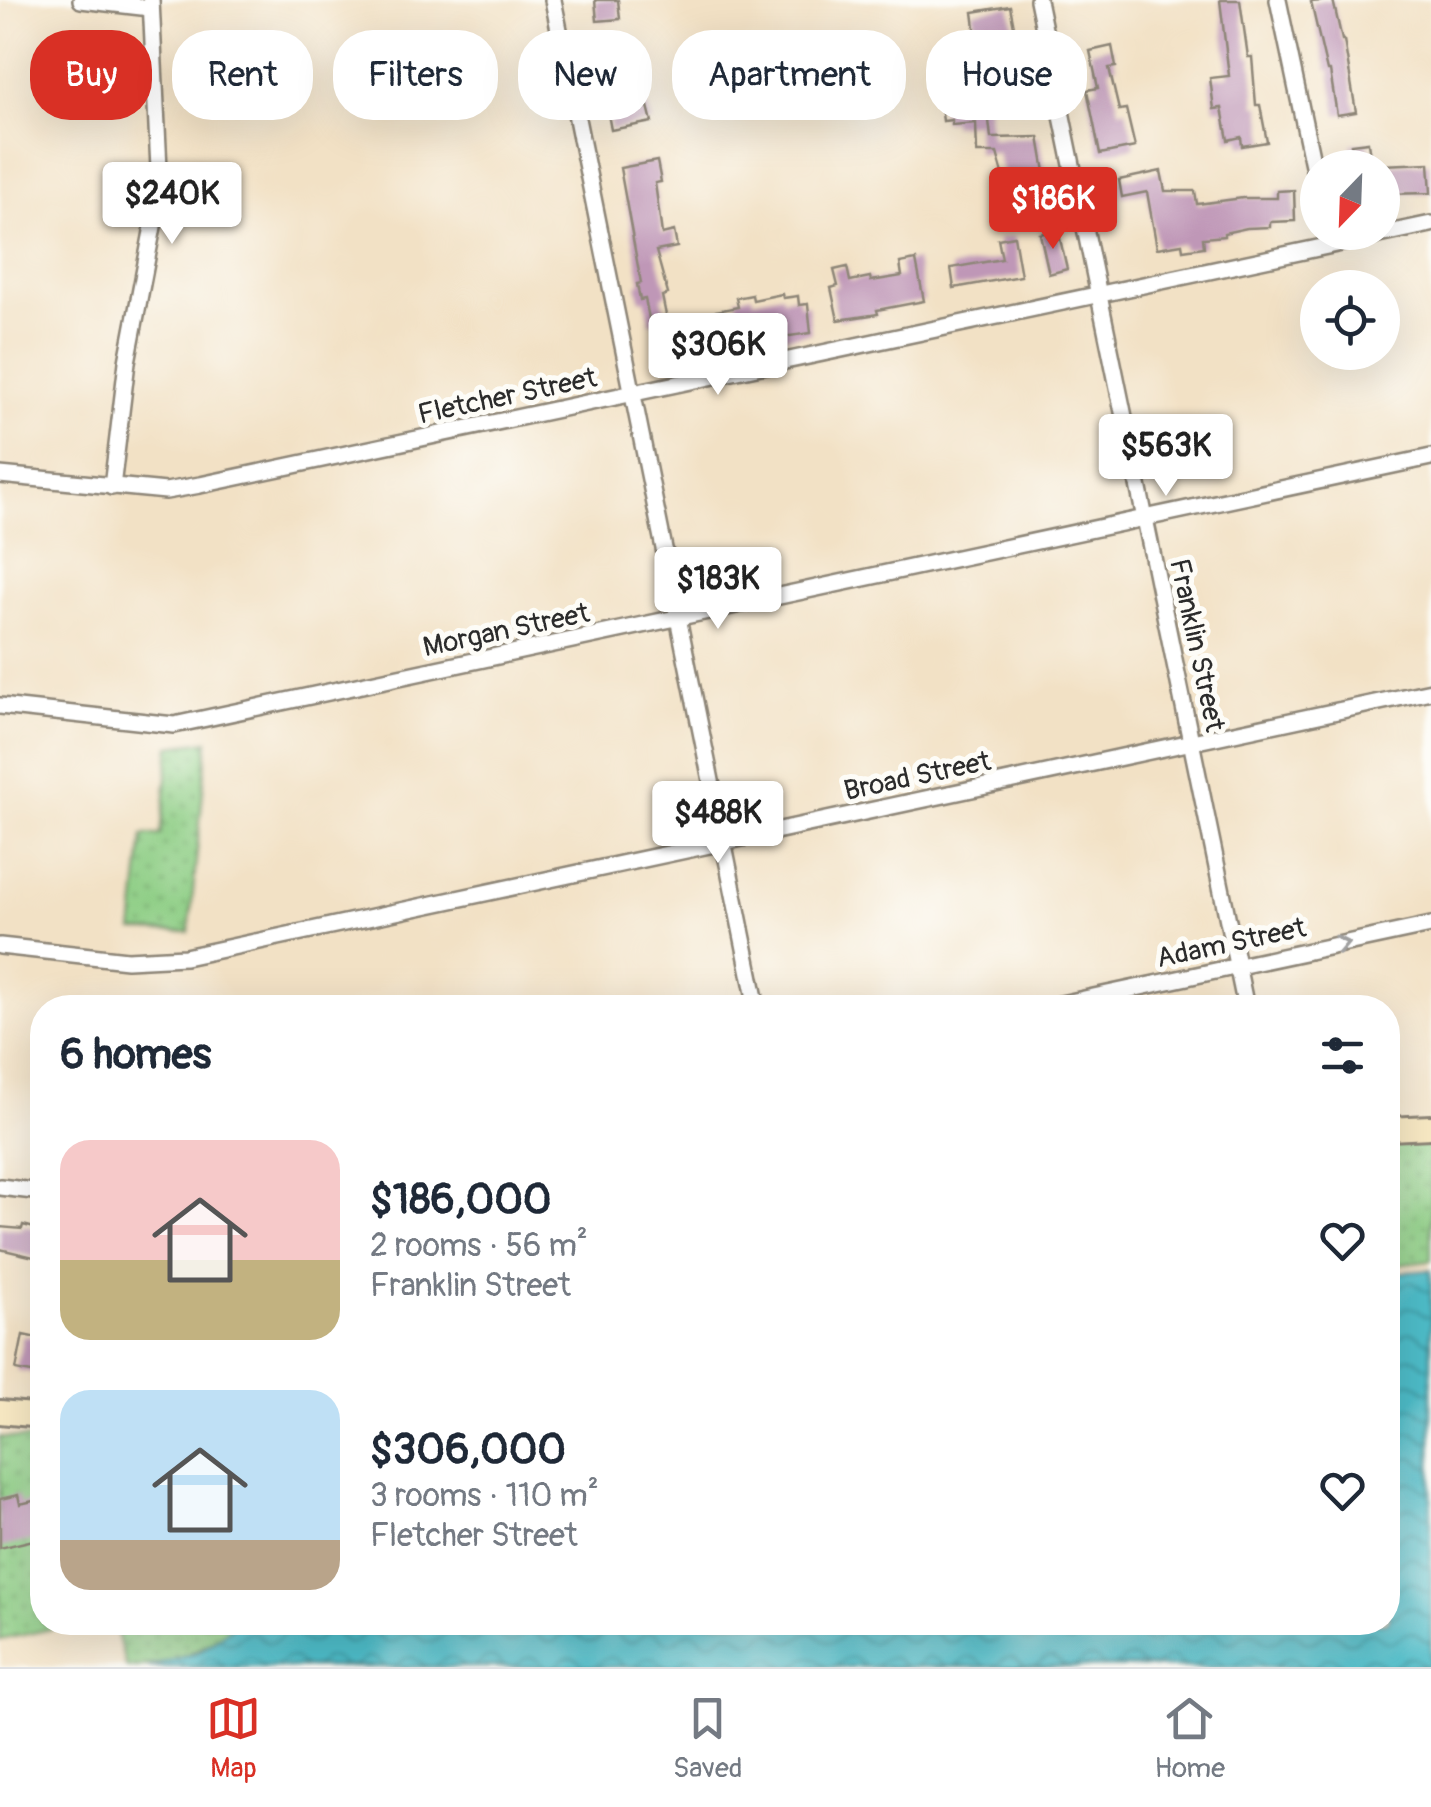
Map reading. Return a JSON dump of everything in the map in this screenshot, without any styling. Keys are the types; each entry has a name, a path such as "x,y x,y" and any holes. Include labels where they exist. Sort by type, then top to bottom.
{"main road":[{"path":"1400,1128 1431,1127"},
{"path":"0,1412 30,1415"}],"street":[{"path":"82,0 150,4 160,190 127,362 112,487"},
{"path":"553,0 754,995"},
{"name":"Franklin Street","path":"1038,0 1244,995"},
{"path":"1278,0 1310,150"},
{"name":"Fletcher Street","path":"1400,229 1431,224"},
{"name":"Fletcher Street","path":"0,474 166,490 200,485 1099,295 1300,246"},
{"name":"Morgan Street","path":"0,706 174,725 1431,457"},
{"name":"Broad Street","path":"0,946 127,960 185,957 1431,691"},
{"name":"Adam Street","path":"1103,995 1431,924"},
{"path":"0,1187 30,1191"}],"green space":[{"path":"208,741 189,932 133,931 143,835 161,835 170,746"},
{"path":"1431,1141 1431,1261 1400,1265 1400,1143"},
{"path":"0,1437 30,1439 30,1633 0,1640"},
{"path":"118,1635 221,1635 186,1655 158,1664 126,1667"}],"water":[{"path":"1431,1270 1431,1667 148,1667 199,1651 221,1635 1400,1635 1400,1272"}],"building":[{"path":"595,0 618,0 620,19 597,21"},
{"path":"1220,0 1240,0 1248,57 1252,57 1256,105 1260,105 1267,142 1242,146 1241,137 1228,140 1222,108 1214,109 1210,78 1229,76"},
{"path":"1333,0 1356,112 1337,115 1330,71 1311,2"},
{"path":"1010,6 1015,30 975,30 973,12"},
{"path":"1112,46 1116,67 1109,68 1119,110 1126,109 1135,147 1100,154 1087,90 1098,88 1090,51"},
{"path":"609,120 652,122 611,130"},
{"path":"952,120 989,120 991,138 1039,137 1049,195 1015,202 1011,179 1005,181 997,153 977,153 976,123 952,125"},
{"path":"1368,142 1369,150 1352,150 1351,144"},
{"path":"657,161 661,182 655,183 662,234 674,231 677,247 656,251 668,294 662,296 667,320 650,323 645,299 640,300 637,284 641,283 620,168"},
{"path":"1429,163 1431,193 1400,194 1400,164"},
{"path":"1161,171 1165,191 1195,191 1197,204 1277,198 1277,191 1294,190 1295,221 1270,222 1270,227 1203,238 1204,247 1183,250 1182,244 1157,248 1147,192 1122,197 1119,180"},
{"path":"1058,230 1067,269 1049,274 1040,234"},
{"path":"1014,236 1021,276 954,288 951,268 1002,259 998,239"},
{"path":"916,260 924,301 838,320 831,288 838,286 834,270 847,267 850,281 870,277 871,281 902,276 900,263"},
{"path":"782,294 783,298 798,296 799,305 808,304 811,333 691,350 687,318 716,315 716,311 738,307 736,298 752,295 753,300"},
{"path":"23,1225 30,1227 30,1256 0,1249 0,1227 22,1229"},
{"path":"23,1335 30,1336 30,1373 16,1370"},
{"path":"18,1495 20,1504 30,1502 30,1541 0,1548 0,1499"}]}
